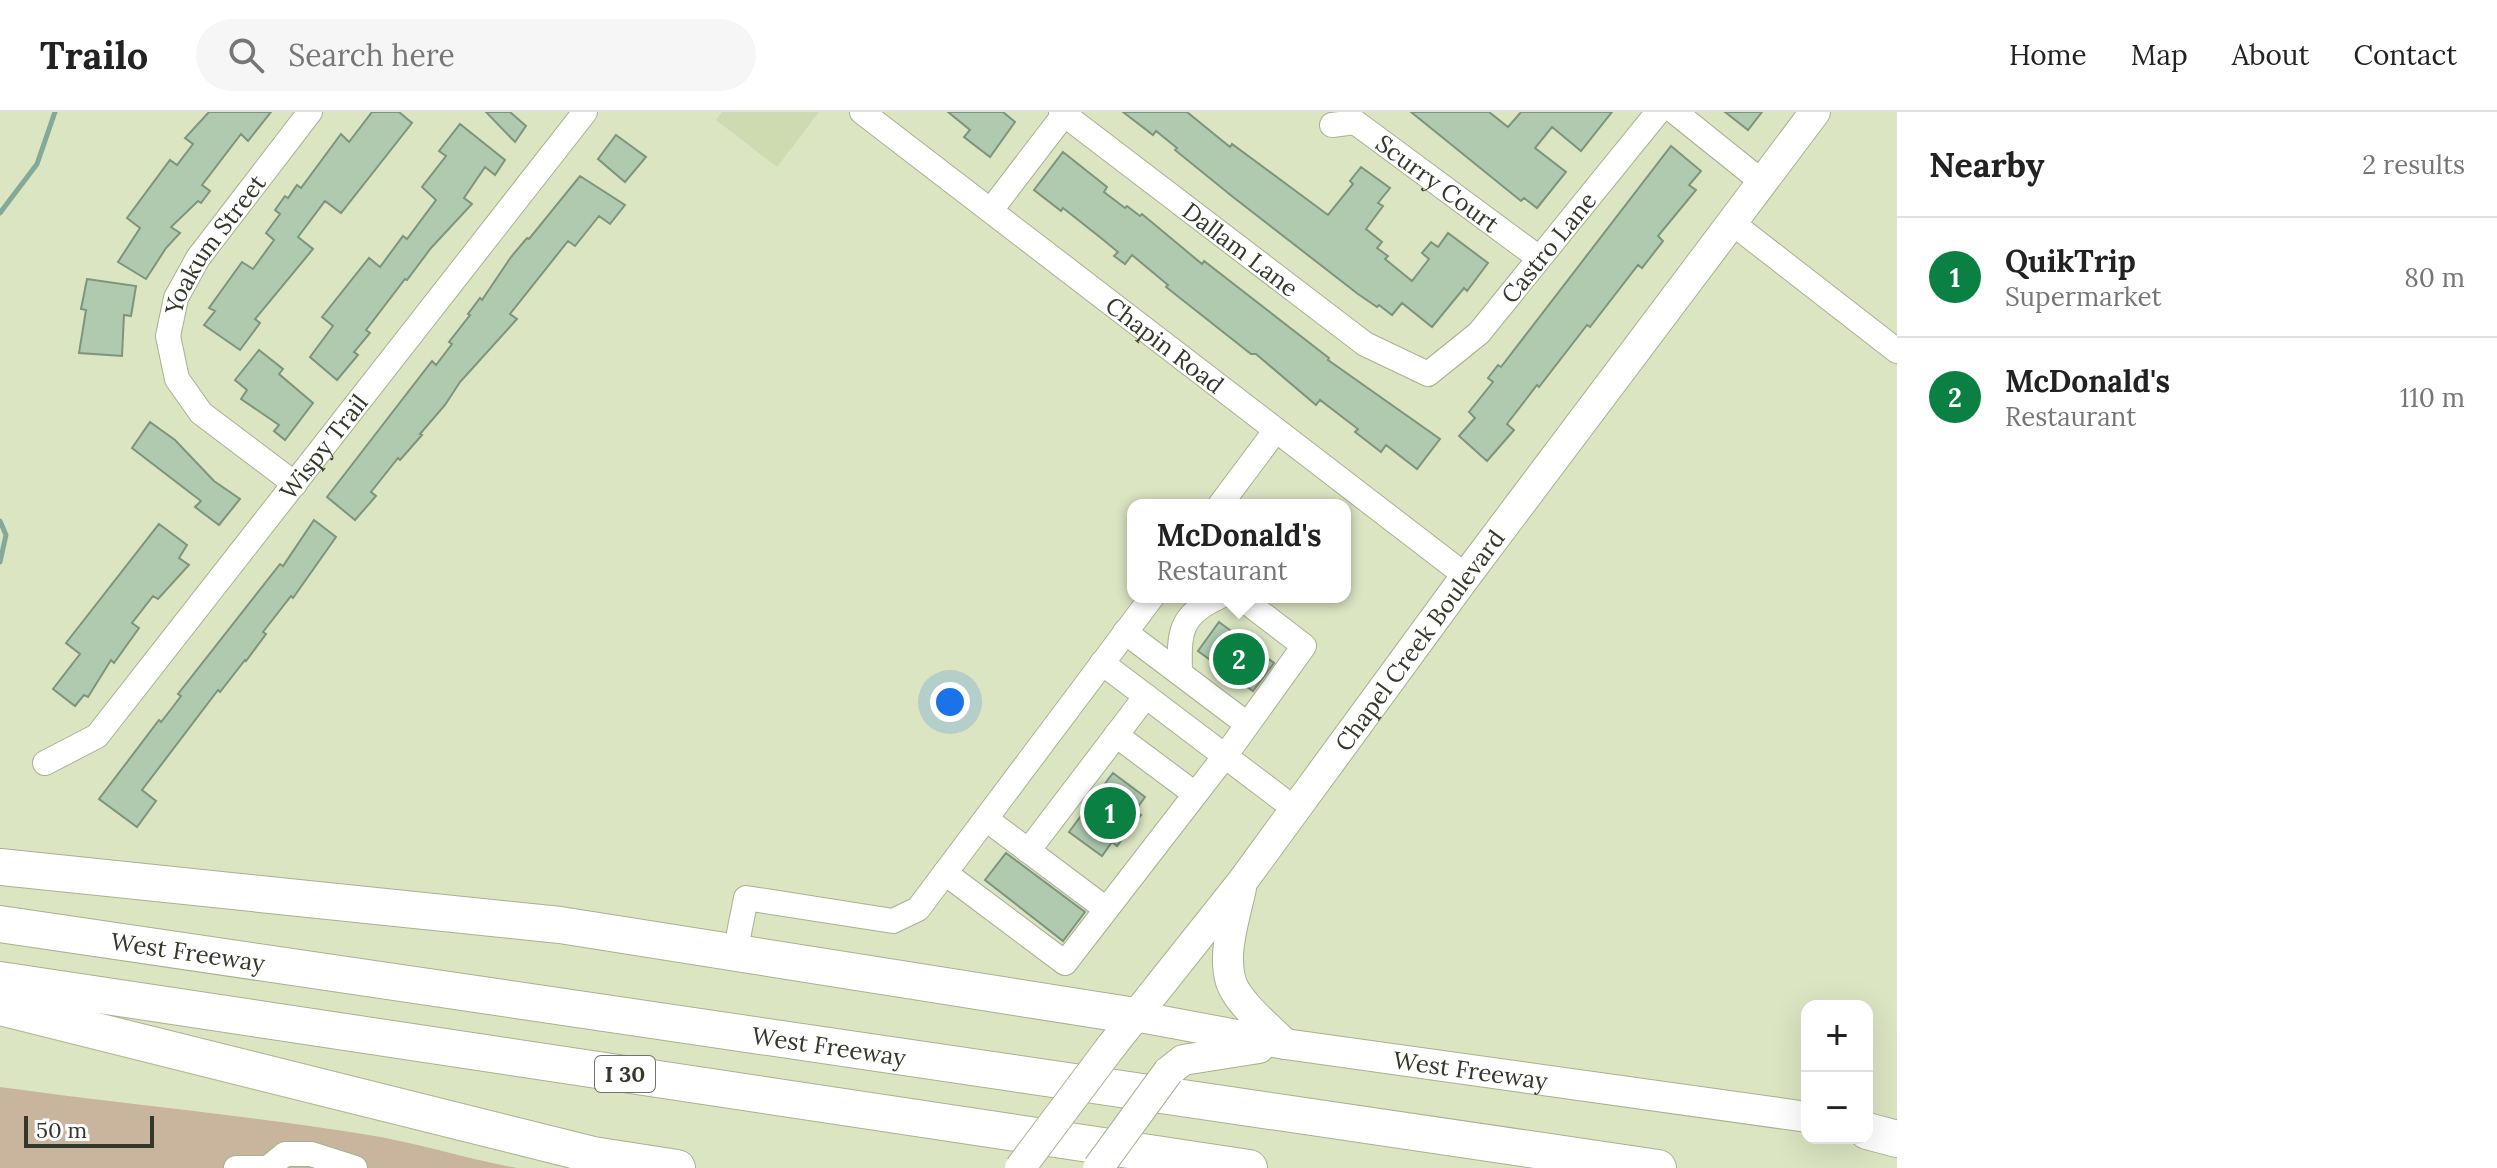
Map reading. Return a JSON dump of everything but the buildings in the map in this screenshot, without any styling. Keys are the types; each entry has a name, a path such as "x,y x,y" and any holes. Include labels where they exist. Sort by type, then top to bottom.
{"highway":[{"path":"0,867 560,925 1135,1016"},
{"name":"West Freeway","path":"0,924 1658,1168"},
{"name":"I 30","path":"0,980 1249,1168"},
{"path":"0,1007 578,1151 677,1168"},
{"path":"1873,1130 1897,1139"}],"main road":[{"name":"Chapel Creek Boulevard","path":"1020,1168 1110,1048 1242,882 1466,576 1815,112"},
{"path":"1242,882 1228,951 1231,983 1251,1010 1285,1044"},
{"name":"West Freeway","path":"1135,1016 1285,1044 1801,1116"},
{"path":"1098,1168 1168,1072 1183,1060 1285,1044"},
{"path":"1873,1129 1897,1131"}],"street":[{"name":"Yoakum Street","path":"295,484 201,413 177,379 168,336 176,298 198,258 310,112"},
{"name":"Wispy Trail","path":"45,763 97,736 585,112"},
{"name":"Chapin Road","path":"862,112 1466,576"},
{"name":"Castro Lane","path":"1428,374 1479,333 1658,112"},
{"path":"1675,112 1761,181"},
{"path":"991,210 1064,113"},
{"name":"Dallam Lane","path":"1064,113 1365,344 1428,374"},
{"name":"Scurry Court","path":"1332,125 1355,122 1539,258"},
{"path":"1731,222 1897,351"},
{"path":"1224,499 1276,430"},
{"path":"735,953 746,898 893,921 918,909 1147,603"},
{"path":"1180,673 1179,639 1184,623 1208,603"},
{"path":"945,873 1065,963 1225,756 1304,646 1248,603"},
{"path":"1125,632 1247,724"},
{"path":"1102,663 1295,809"},
{"path":"1028,851 1146,696"},
{"path":"1116,735 1195,794"},
{"path":"986,819 1106,909"},
{"path":"236,1168 268,1168 285,1154 311,1154 355,1168"}],"shaded area":[{"path":"722,112 819,112 777,167 716,120"},
{"path":"0,1087 369,1135 517,1168 0,1168"}],"waterway":[{"path":"0,213 37,164 55,112"},
{"path":"0,521 6,535 0,562"}],"place":[{"name":"McDonald's","path":"1239,659"},
{"name":"QuikTrip","path":"1110,813"}]}
